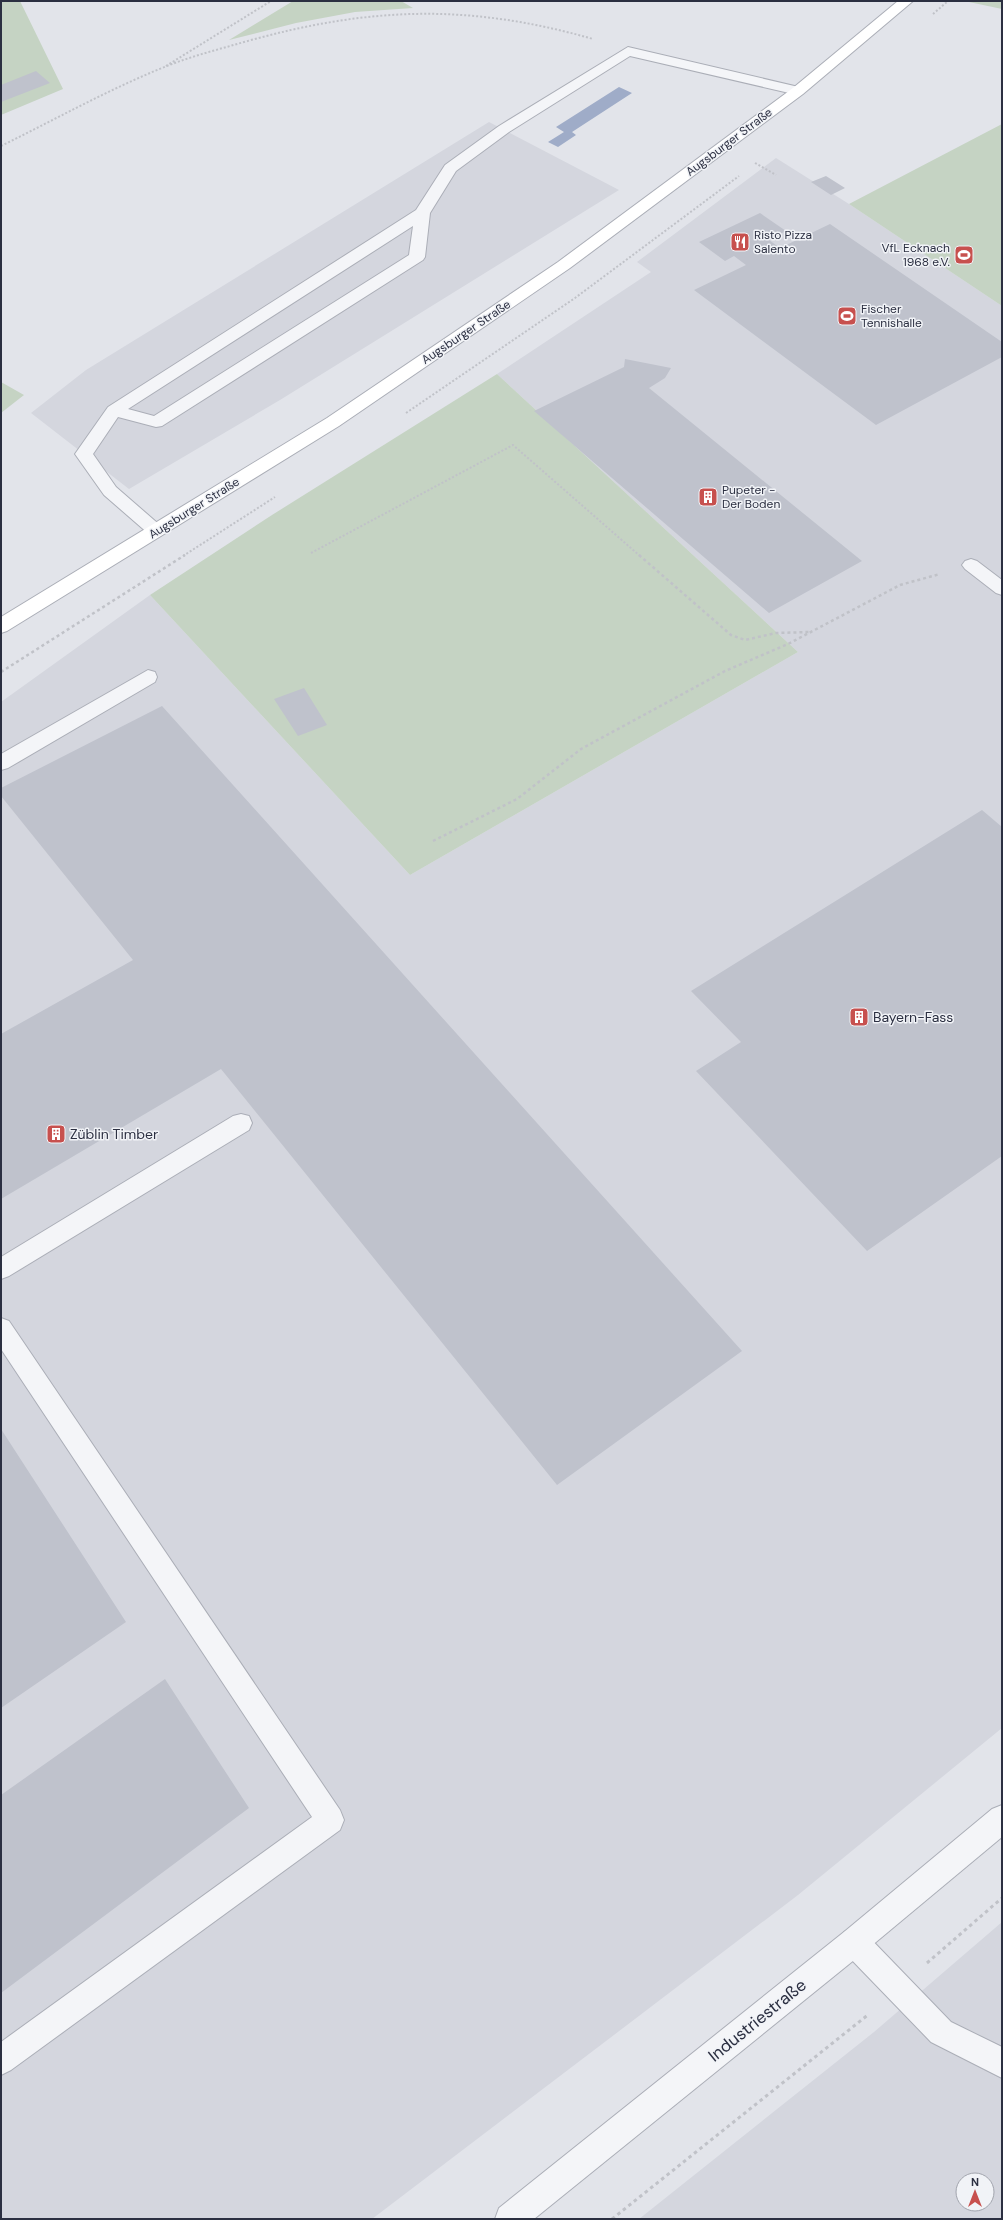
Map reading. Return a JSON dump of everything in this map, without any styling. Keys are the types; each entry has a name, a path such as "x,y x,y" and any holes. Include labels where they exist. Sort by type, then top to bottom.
{"main road":[{"name":"Augsburger Straße","path":"1,626 333,422 470,330 564,265 798,91 906,1"}],"street":[{"path":"156,531 110,491 84,454 114,411 422,213 450,168 504,129 628,51 798,91"},
{"path":"114,411 156,422 417,257 422,213"},
{"path":"971,565 1002,589"},
{"path":"1,763 148,677"},
{"path":"1,1269 241,1123"},
{"path":"1,1329 330,1820 1,2060"},
{"name":"Industriestraße","path":"510,2219 854,1942 1002,1819"},
{"path":"854,1942 941,2032 1002,2063"}],"path":[{"path":"1,146 161,68 271,1"},
{"path":"161,68 206,52 340,18 406,12 458,14 511,20 589,38 628,51"},
{"path":"755,163 776,175"},
{"path":"311,553 513,445 731,635 745,640 776,633 811,632"},
{"path":"433,842 517,799 581,749 725,671 811,632 900,585 971,565"},
{"path":"612,2219 858,2024 1002,1898"}],"shaded area":[{"path":"489,122 619,190 280,400 129,489 31,413 86,370"},
{"path":"776,158 849,204 1002,306 1002,1728 798,1895 372,2219 1,2219 1,702 150,595 410,875 798,652 497,374 651,272 637,262"},
{"path":"1002,1922 1002,2219 639,2219 874,2032"}],"green space":[{"path":"1,1 20,1 63,89 1,115"},
{"path":"293,1 401,1 413,8 355,12 296,23 229,40"},
{"path":"970,1 1002,1 1002,9 969,2"},
{"name":"VfL Ecknach 1968 e.V.","path":"1002,124 1002,306 849,204"},
{"path":"497,374 798,652 410,875 150,595 272,515"},
{"path":"1,382 24,395 1,413"}],"water":[{"path":"619,87 632,93 572,132 576,135 558,147 548,142 564,132 556,127"}],"building":[{"path":"36,71 50,83 1,102 1,85"},
{"path":"826,176 845,188 831,195 811,182"},
{"name":"Fischer Tennishalle","path":"760,213 786,231 769,240 780,248 830,224 1002,342 1002,357 876,425 694,290 746,265 734,256 725,261 699,242"},
{"name":"Pupeter - Der Boden","path":"625,359 671,368 665,378 649,388 862,561 769,613 534,411 624,367"},
{"path":"304,688 327,725 298,736 274,699"},
{"path":"162,706 742,1351 557,1485 221,1069 1,1199 1,1034 133,960 1,796 1,788"},
{"name":"Bayern-Fass","path":"982,810 1002,827 1002,1156 867,1251 696,1071 741,1042 691,991"},
{"path":"1,1429 126,1622 1,1708"},
{"path":"165,1679 249,1808 1,1993 1,1795"}],"place":[{"name":"Risto Pizza Salento","path":"740,242"},
{"name":"VfL Ecknach 1968 e.V.","path":"964,255"},
{"name":"Fischer Tennishalle","path":"847,316"},
{"name":"Pupeter - Der Boden","path":"708,497"},
{"name":"Bayern-Fass","path":"859,1017"},
{"name":"Züblin Timber","path":"56,1134"}]}
